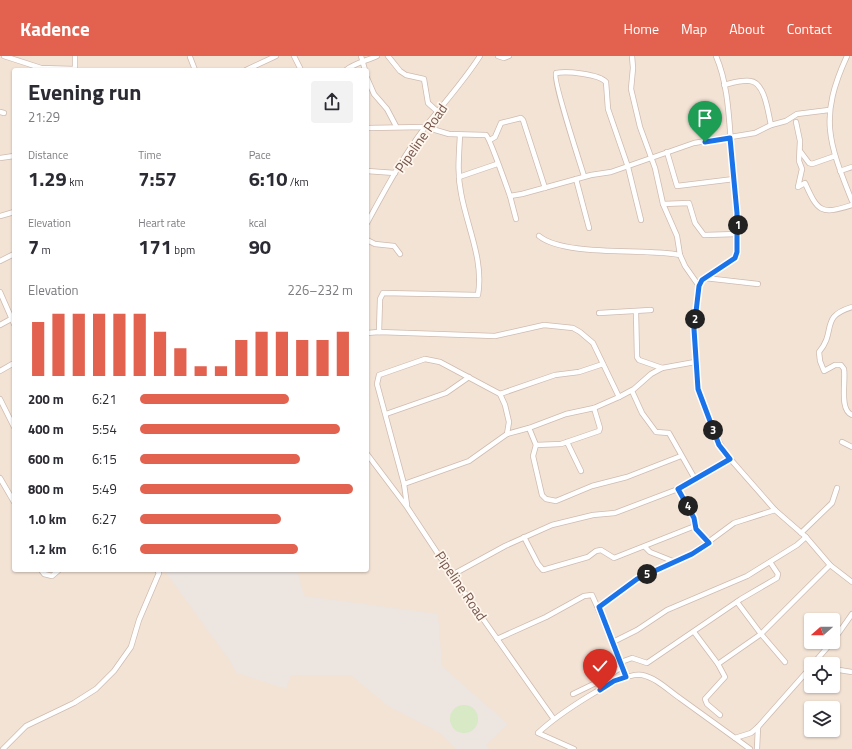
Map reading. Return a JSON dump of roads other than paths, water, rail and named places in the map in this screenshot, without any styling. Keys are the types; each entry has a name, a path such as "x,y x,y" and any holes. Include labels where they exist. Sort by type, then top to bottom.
{"street":[{"path":"4,56 41,68"},
{"path":"75,56 75,68"},
{"path":"250,68 276,56"},
{"path":"294,56 300,68"},
{"path":"361,56 364,68"},
{"path":"349,68 377,56"},
{"path":"388,56 400,71 406,75 424,79 428,103 438,112"},
{"name":"Pipeline Road","path":"370,213 425,127 469,74 480,56"},
{"path":"498,56 504,58 509,56"},
{"path":"632,56 634,68 631,89 640,127 651,159 663,204 674,227 680,255 685,266 699,286"},
{"path":"716,56 721,68 724,85 738,234 735,258 705,278 699,286 694,329 695,362 700,395 719,445 730,459 775,510 801,533 830,565 852,582"},
{"path":"846,56 834,89 830,110 830,134 835,156 852,201"},
{"path":"190,57 194,68"},
{"path":"584,176 573,136 562,109 555,79 556,73 570,72 604,80 608,109 628,167 641,220"},
{"path":"724,85 744,81 751,81 755,83 762,90 771,125"},
{"path":"369,83 374,94 387,109 396,126"},
{"path":"510,196 545,188 584,176 611,172 694,144 755,133 771,125 786,121 797,114 830,110"},
{"path":"490,140 495,137 501,123 521,118 523,120 545,188"},
{"path":"796,122 800,141 799,161 802,169 798,187 805,183 814,204 832,210 852,204"},
{"path":"369,128 396,126 425,127 460,135 484,134 489,137 497,164 510,196 516,219"},
{"path":"380,332 380,298 383,293 478,295 478,264 462,198 459,177 460,135"},
{"path":"800,151 812,164 835,156"},
{"path":"667,152 677,186 734,179"},
{"path":"0,158 12,156"},
{"path":"459,177 497,164"},
{"path":"840,171 852,167"},
{"path":"369,171 395,173"},
{"path":"576,179 589,228"},
{"path":"663,204 689,203 695,223 704,235 738,234"},
{"path":"0,216 12,213"},
{"path":"539,236 551,244 583,248 680,255"},
{"path":"369,241 375,244 394,246 400,254"},
{"path":"0,261 12,255"},
{"path":"705,278 758,284"},
{"path":"0,292 12,319 0,325"},
{"path":"852,307 838,311 834,316 826,344 819,352 820,361 824,370 835,365 841,365 844,369 844,407 849,414 852,415"},
{"path":"599,313 651,310"},
{"path":"636,312 637,357 639,360 662,368"},
{"path":"369,333 495,336 544,325 573,328 593,343 619,397"},
{"path":"407,507 404,484 377,384 379,375 425,359 440,362 500,394 505,405 509,422 507,434"},
{"path":"404,484 470,461 507,434 529,428 566,414 594,408 619,397 632,391 651,374 662,368 695,362"},
{"path":"0,371 12,364"},
{"path":"500,394 555,375 579,372 603,364"},
{"path":"386,414 446,393 469,377"},
{"path":"632,391 650,425 656,432 669,433 695,479"},
{"path":"0,399 12,423"},
{"path":"536,445 567,442 600,431 594,408"},
{"path":"529,428 536,445 533,453 533,461 542,495 550,501 556,501 592,486 642,472 681,456"},
{"path":"567,442 582,471"},
{"path":"842,442 852,447"},
{"name":"Pipeline Road","path":"369,457 407,507 452,575 553,718"},
{"path":"452,575 524,537 556,523 615,513 678,489 730,459"},
{"path":"0,478 2,487 12,499"},
{"path":"801,533 832,503 837,488"},
{"path":"678,489 694,518 695,526 709,543"},
{"path":"8,494 12,493"},
{"path":"599,607 637,579 675,562 709,543 734,523 775,510"},
{"path":"524,537 538,564 543,570 588,557 596,551 601,550 614,558 695,526"},
{"path":"613,642 637,630 667,610 728,586 770,562 806,538"},
{"path":"645,547 650,552 675,562"},
{"path":"573,694 604,679 632,658 647,662 778,576 770,562"},
{"path":"718,664 761,634 830,565"},
{"path":"42,572 44,574 52,576 57,572"},
{"path":"3,749 26,726 74,703 90,693 114,671 131,646 139,620 159,572"},
{"path":"497,639 546,617 584,596 592,595 599,607 626,677"},
{"path":"737,602 761,634 785,662"},
{"path":"840,630 852,614"},
{"path":"694,632 718,664 725,677 705,699 707,704 720,715"},
{"path":"819,657 825,649"},
{"path":"840,670 852,672"},
{"path":"735,738 751,733 758,727 804,675"},
{"path":"574,749 538,733 553,718 614,681 626,677 643,676 655,681 750,749"},
{"path":"757,749 758,727"}]}
